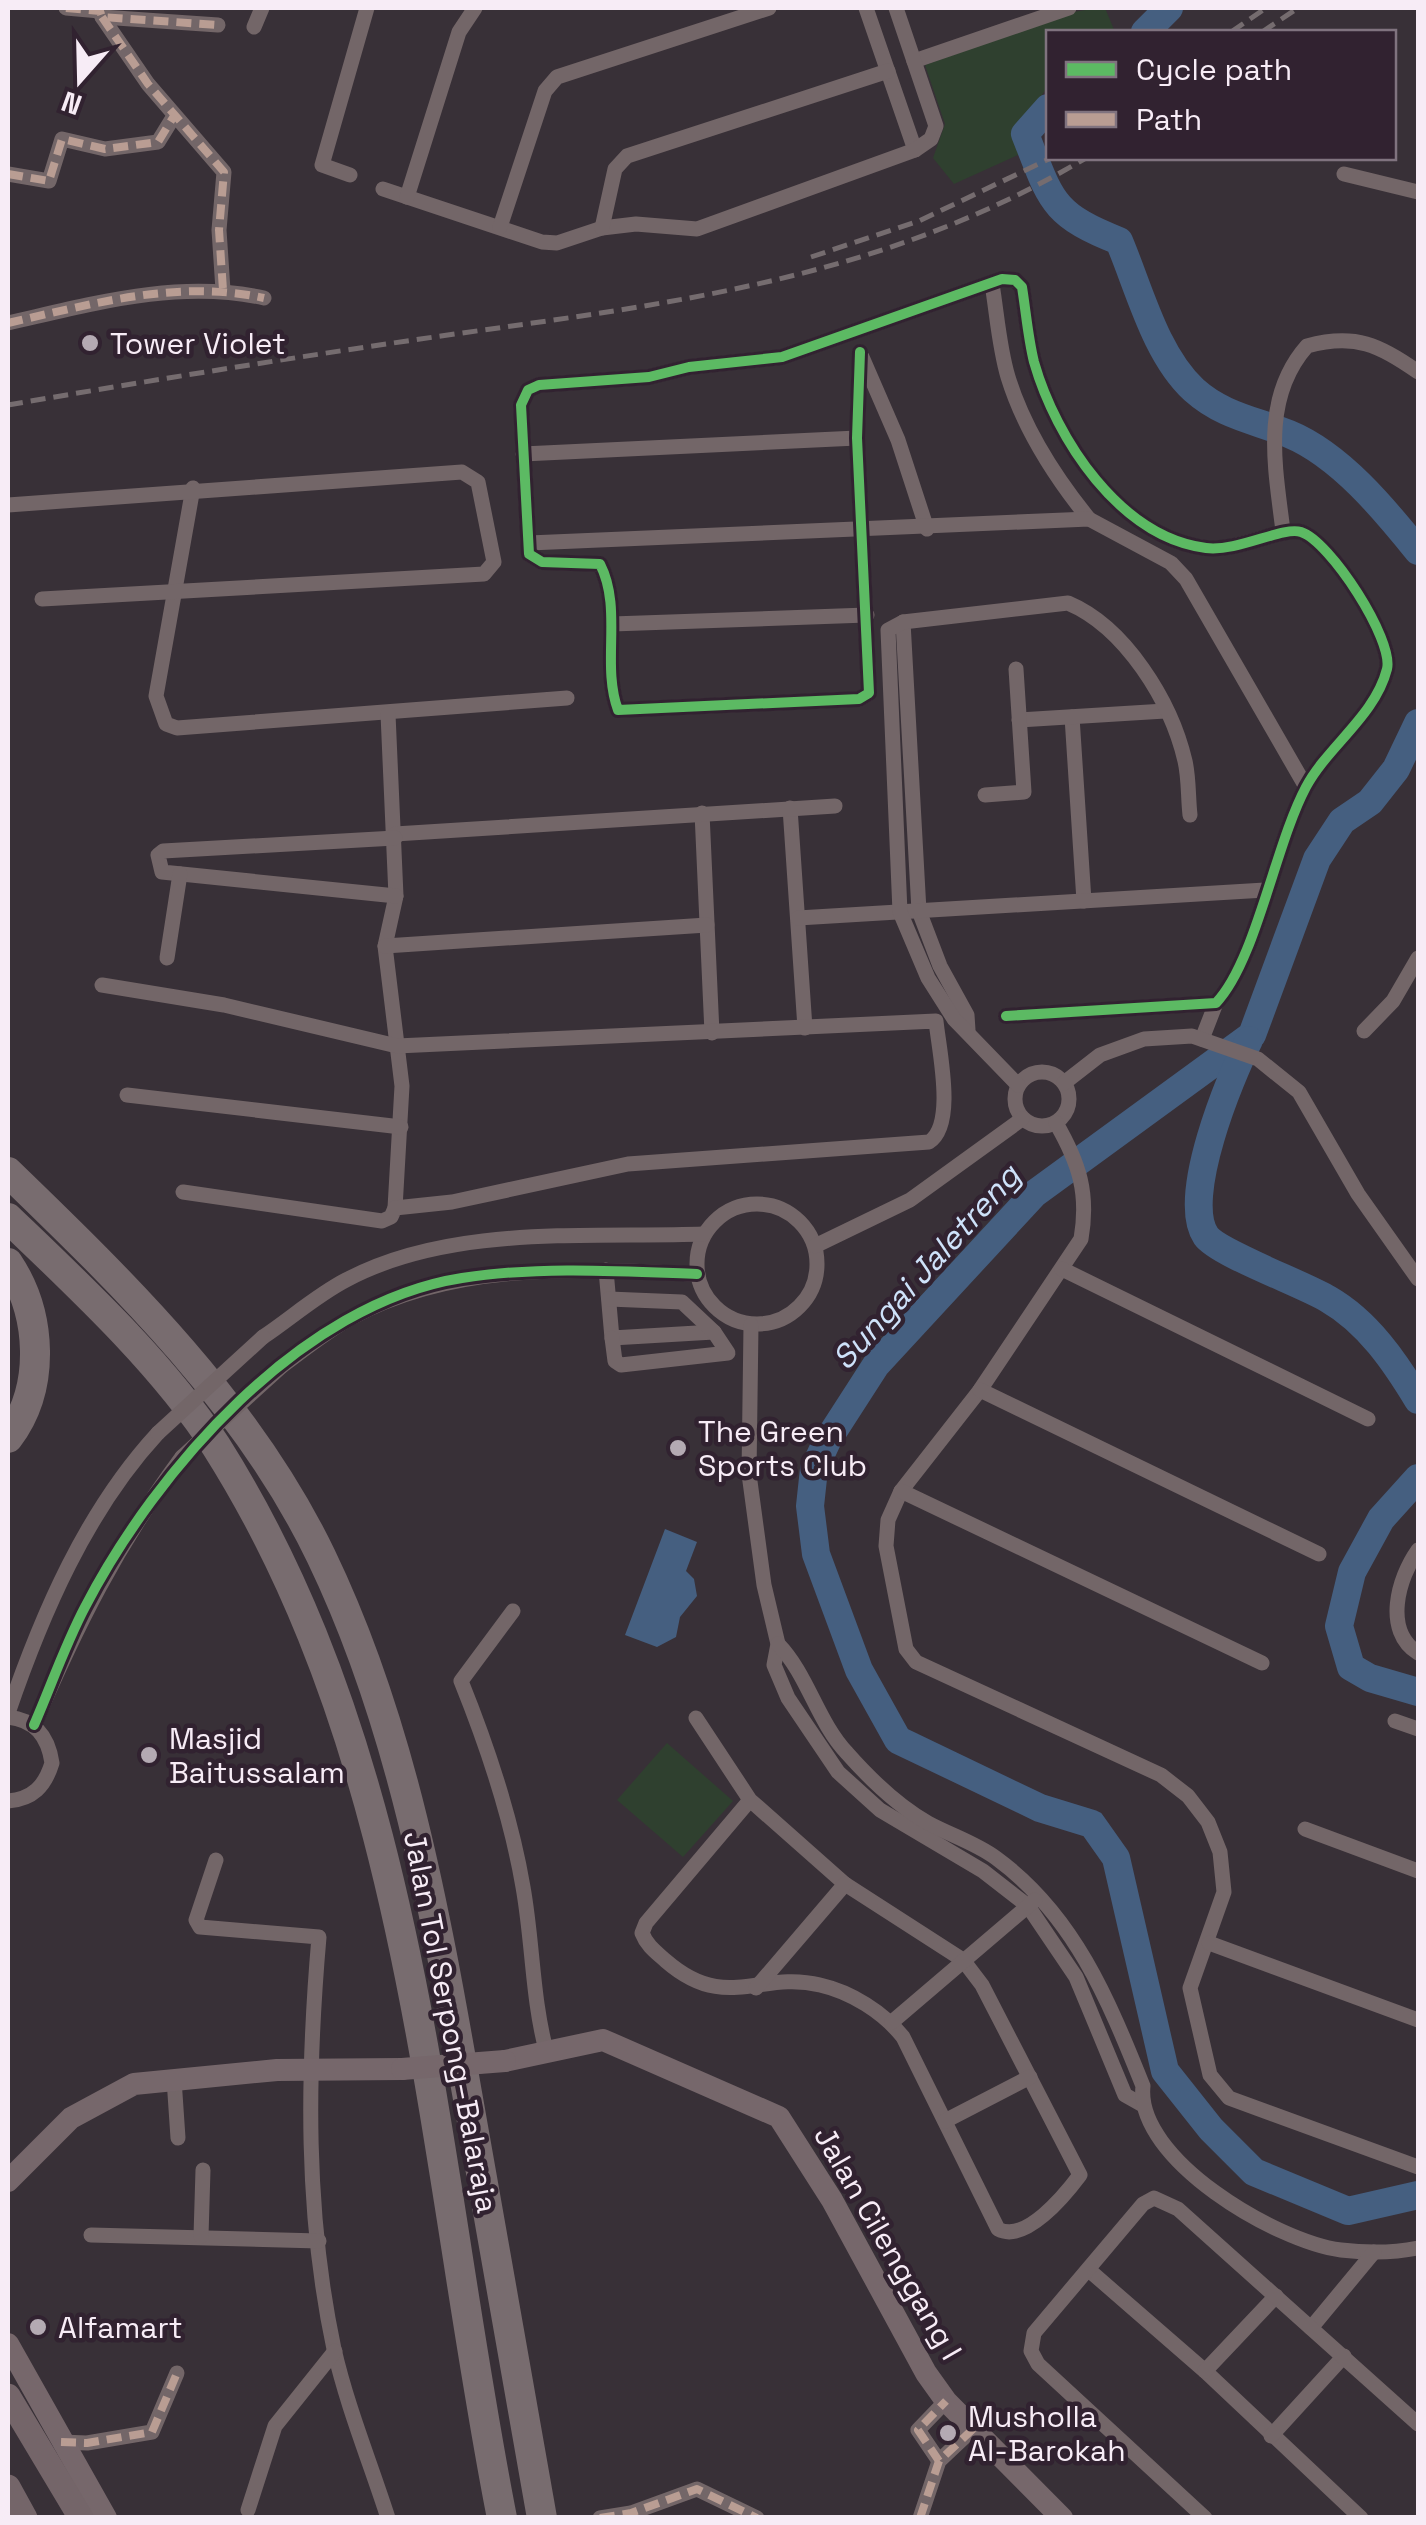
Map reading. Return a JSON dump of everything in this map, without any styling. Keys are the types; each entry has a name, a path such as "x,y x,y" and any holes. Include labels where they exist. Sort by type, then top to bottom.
{"highway":[{"name":"Jalan Tol Serpong–Balaraja","path":"8,1172 156,1322 240,1423 320,1554 379,1695 434,1908 542,2518"},
{"name":"Jalan Tol Serpong–Balaraja","path":"8,1218 144,1357 214,1444 284,1568 343,1708 398,1917 502,2518"},
{"path":"8,1263 30,1312 36,1348 32,1388 8,1438"}],"main road":[{"path":"8,2396 81,2518"},
{"path":"8,2487 25,2518"}],"street":[{"path":"66,8 218,25"},
{"path":"254,28 262,8"},
{"path":"350,175 322,165 367,8"},
{"path":"407,197 459,32 475,8"},
{"path":"500,227 545,91 557,78 769,8"},
{"path":"866,8 915,150"},
{"path":"383,189 557,243 602,228 636,224 697,228 915,150 932,139 936,126 896,8"},
{"path":"914,60 1069,8"},
{"path":"100,12 174,116 218,164 226,182 219,230 223,290"},
{"path":"602,228 615,169 627,156 888,71"},
{"path":"8,174 49,181 62,139 105,149 158,142 174,116"},
{"path":"1344,174 1418,192"},
{"path":"860,352 857,438 869,693 858,699 618,710 612,694 612,624 600,564 542,562 530,554 521,405 532,387 755,362 854,334 992,284 1014,280 1022,288 1034,362 1052,409 1080,459 1136,517 1179,542 1208,548 1247,546 1283,531 1301,532 1335,562 1363,601 1387,654 1388,667 1375,695 1306,787 1264,890 1236,980 1216,1002 1202,1039"},
{"path":"992,284 1014,392 1060,483 1089,519 1170,563 1186,579 1306,787"},
{"path":"8,323 148,293 223,290 264,298"},
{"path":"854,334 898,440 927,529"},
{"path":"1283,531 1274,452 1277,406 1289,366 1307,346 1334,339 1360,339 1383,347 1418,372"},
{"path":"524,454 857,438"},
{"path":"8,505 193,488 462,472 478,482 494,562 484,574 175,589 42,600"},
{"path":"193,488 156,696 166,724 177,728 567,698"},
{"path":"529,543 861,528 927,529 1089,519"},
{"path":"1018,1085 954,1019 928,978 900,912 886,668 888,630 903,622 1068,603 1090,612 1118,638 1165,712 1184,760 1190,816"},
{"path":"612,624 867,614"},
{"path":"903,622 920,911 940,966 967,1015 968,1030"},
{"path":"985,795 1024,792 1016,669"},
{"path":"1019,720 1165,712"},
{"path":"182,1192 382,1221 391,1217 396,1208 401,1127 397,1046 385,946 396,896 388,714"},
{"path":"1072,717 1084,901"},
{"path":"396,896 180,874 160,870 159,852 835,806"},
{"path":"790,808 805,1028"},
{"path":"702,814 712,1032"},
{"path":"168,958 180,874"},
{"path":"798,918 1264,890"},
{"path":"385,946 707,925"},
{"path":"1364,1031 1394,1001 1418,958"},
{"path":"102,985 224,1005 397,1046 936,1021 945,1116 936,1138 928,1142 628,1164 452,1202 396,1208"},
{"path":"1006,1016 1216,1002"},
{"path":"1064,1083 1100,1055 1144,1039 1202,1039 1258,1059 1299,1092 1358,1194 1418,1279"},
{"path":"1040,1072 1064,1083 1068,1110 1056,1123 1038,1127 1022,1119 1014,1103 1018,1085 1040,1072"},
{"path":"127,1095 401,1127"},
{"path":"815,1246 910,1200 1022,1119"},
{"path":"1056,1123 1082,1169 1085,1214 1081,1239 980,1390 901,1490 888,1520 886,1546 910,1656 1161,1775 1188,1796 1208,1822 1220,1852 1224,1892 1209,1944 1190,1988 1216,2086 1229,2098 1418,2167"},
{"path":"753,1203 792,1214 815,1246 814,1285 790,1316 751,1325 715,1308 696,1274 704,1234 717,1218 753,1203"},
{"path":"8,1802 26,1798 47,1778 52,1762 50,1749 34,1725 8,1715 29,1651 66,1570 111,1492 158,1433 262,1337 346,1280 408,1256 515,1241 704,1234"},
{"path":"1062,1269 1368,1419"},
{"path":"34,1725 84,1608 125,1538 182,1457 282,1366 349,1318 402,1295 460,1278 606,1270 696,1274"},
{"path":"606,1270 615,1361 621,1365 726,1356 728,1350 714,1332 682,1302 609,1300"},
{"path":"751,1325 749,1474 764,1585 778,1644 774,1665 788,1698 838,1772 880,1810 983,1870 1028,1906 1076,1978 1125,2095 1141,2104"},
{"path":"612,1338 714,1332"},
{"path":"980,1390 1319,1554"},
{"path":"901,1490 1262,1663"},
{"path":"1418,1550 1398,1585 1403,1640 1418,1653"},
{"path":"513,1610 461,1681 512,1830 524,1891 535,2011 548,2054"},
{"path":"778,1644 792,1658 811,1702 844,1751 884,1790 926,1821 993,1855 1042,1894 1092,1967 1144,2086 1141,2104 1155,2135 1196,2179 1239,2208 1326,2246 1374,2252 1418,2248"},
{"path":"696,1718 750,1800 845,1884 963,1960 982,1984 1080,2175 1019,2233 998,2229 892,2022 859,2001 821,1985 724,1988 686,1979 646,1944 642,1933 646,1923 750,1800"},
{"path":"1395,1721 1418,1729"},
{"path":"1305,1829 1418,1870"},
{"path":"216,1860 197,1924 319,1937 308,2069 318,2241 335,2352 388,2518"},
{"path":"756,1988 845,1884"},
{"path":"892,2022 1042,1894"},
{"path":"1209,1944 1418,2020"},
{"name":"Jalan Cilenggang I","path":"8,2181 72,2118 134,2084 308,2069 506,2061 606,2041 779,2117 832,2200 926,2373 946,2400 1062,2518"},
{"path":"945,2122 1030,2076"},
{"path":"174,2079 178,2138"},
{"path":"200,2236 202,2170"},
{"path":"1205,2518 1038,2364 1031,2351 1034,2334 1143,2204 1154,2198 1178,2209 1418,2424"},
{"path":"92,2235 318,2241"},
{"path":"1311,2328 1374,2252"},
{"path":"1090,2271 1205,2370 1360,2518"},
{"path":"1205,2370 1276,2296"},
{"path":"8,2344 106,2518"},
{"path":"248,2510 275,2426 335,2352"},
{"path":"1271,2436 1344,2356"},
{"path":"61,2442 87,2443 152,2432 178,2373"},
{"path":"939,2461 918,2430 946,2400"},
{"path":"920,2518 939,2461 974,2428"},
{"path":"600,2518 631,2513 697,2490 719,2510 758,2518"}],"green space":[{"path":"1105,8 1114,30 1046,30 1046,89 1019,129 1020,154 954,184 933,158 945,124 925,65 1068,13"},
{"path":"667,1743 733,1801 683,1857 617,1800"}],"water":[{"path":"665,1529 697,1542 686,1571 694,1579 697,1596 680,1617 676,1637 657,1647 625,1635"}],"waterway":[{"name":"Sungai Jaletreng","path":"1147,30 1169,8"},
{"name":"Sungai Jaletreng","path":"1046,110 1025,134 1048,189 1056,202 1079,222 1119,241 1158,339 1180,375 1216,406 1289,434 1326,455 1376,502 1418,551"},
{"name":"Sungai Jaletreng","path":"1418,723 1396,769 1370,802 1342,821 1317,859 1252,1035 1034,1194 876,1365 827,1441 814,1469 810,1506 816,1554 859,1670 898,1740 1040,1808 1092,1824 1116,1858 1165,2071 1211,2129 1254,2172 1348,2211 1418,2195"},
{"path":"1249,1040 1220,1109 1203,1167 1199,1195 1206,1236 1227,1251 1342,1308 1379,1344 1418,1400"},
{"path":"1418,1478 1381,1519 1352,1572 1339,1626 1351,1667 1370,1678 1418,1692"}],"railway":[{"path":"1234,30 1266,8"},
{"path":"1265,30 1298,8"},
{"path":"811,257 919,221 1047,160"},
{"path":"8,405 611,311 773,280 931,233 1009,199 1082,160"}],"marked path":[{"path":"66,8 100,11 102,17 218,25"},
{"path":"102,17 148,84 224,172 219,230 223,290"},
{"path":"8,174 49,181 62,139 105,149 158,142 174,116"},
{"path":"8,323 135,296 200,291 264,298"},
{"path":"61,2442 87,2443 152,2432 177,2373"},
{"path":"939,2461 918,2430 946,2401"},
{"path":"920,2518 939,2461 974,2428"},
{"path":"600,2518 631,2513 697,2489 757,2518"}],"cycle path":[{"path":"860,352 857,438 869,693 859,699 618,710 611,674 610,599 600,564 542,562 529,554 521,405 528,390 539,385 649,377 689,367 782,357 1002,279 1015,280 1022,287 1034,362 1058,422 1075,452 1120,505 1175,540 1206,548 1301,532 1328,553 1358,593 1387,655 1387,669 1372,701 1306,787 1243,960 1216,1003 1006,1016"},
{"path":"34,1725 85,1607 151,1501 240,1400 291,1357 345,1321 402,1294 462,1278 550,1271 697,1274"}],"place":[{"name":"Tower Violet","path":"90,343"},
{"name":"The Green Sports Club","path":"678,1448"},
{"name":"Masjid Baitussalam","path":"149,1755"},
{"name":"Alfamart","path":"38,2327"},
{"name":"Musholla Al-Barokah","path":"948,2433"}]}
